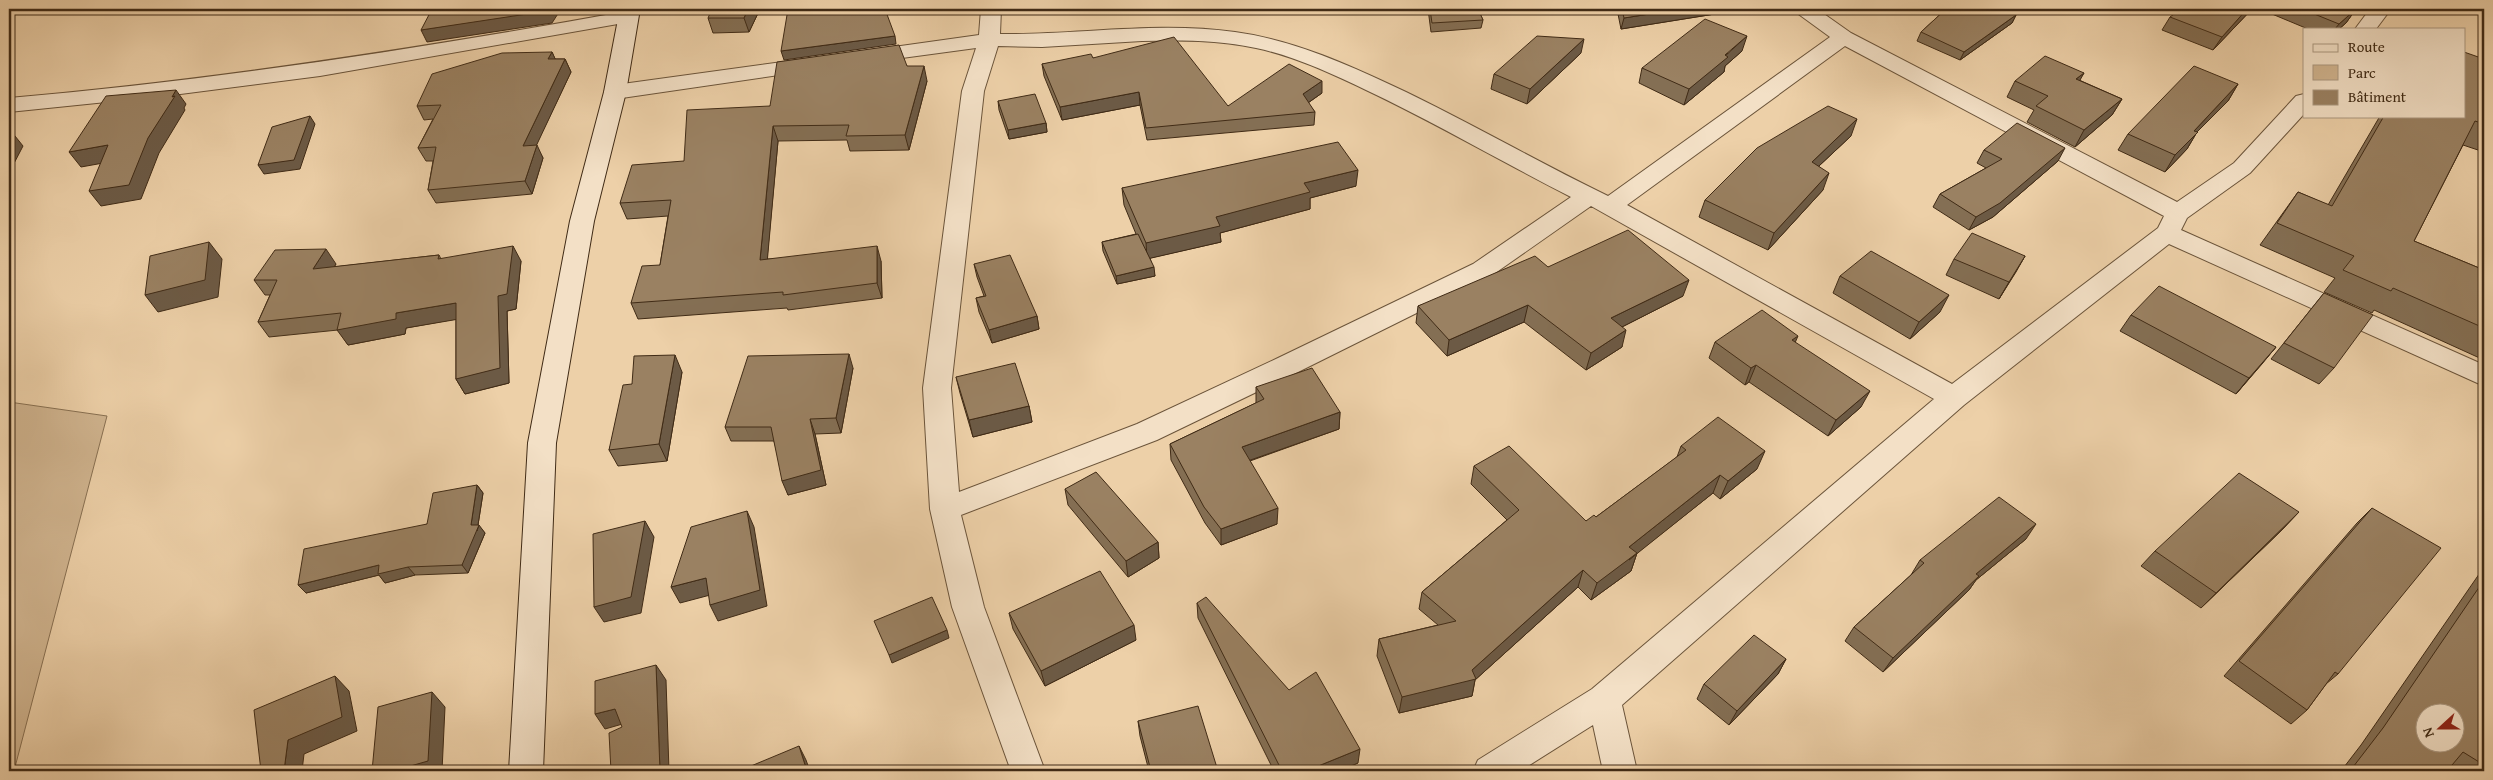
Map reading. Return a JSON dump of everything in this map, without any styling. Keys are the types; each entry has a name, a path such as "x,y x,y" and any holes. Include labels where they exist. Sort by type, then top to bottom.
{"street":[{"path":"991,9 989,40 973,91 937,388 945,509 968,607 1028,771"},
{"path":"1804,9 1844,38 2172,223 2484,376"},
{"path":"2366,28 2381,9"},
{"path":"9,105 101,98 434,53 629,13 615,92 582,221 566,301 542,443 533,596 526,771"},
{"path":"615,92 989,40 1049,40 1132,34 1180,34 1236,38 1324,61 1449,122 1600,201 1954,398"},
{"path":"945,509 1147,432 1482,270 1600,201 1844,38"},
{"path":"1490,771 1604,700 1954,398 2242,168 2303,102"},
{"path":"1604,700 1620,771"}],"green space":[{"path":"9,402 107,416 14,771 9,771"}],"building":[{"path":"432,9 548,9 547,11 421,30"},
{"path":"712,9 748,9 744,18 708,18"},
{"path":"788,9 885,9 895,36 781,51"},
{"path":"1430,9 1478,9 1483,20 1432,23"},
{"path":"1622,9 1681,9 1624,18"},
{"path":"1946,9 2006,9 2016,15 1964,52 1921,32"},
{"path":"2181,9 2247,9 2222,37 2170,17"},
{"path":"2302,9 2356,9 2339,24"},
{"path":"1705,19 1747,36 1725,55 1728,57 1689,89 1642,68"},
{"path":"1537,36 1584,39 1530,89 1494,74"},
{"path":"1174,37 1228,106 1289,64 1322,81 1303,94 1315,112 1146,128 1139,92 1060,107 1042,64 1091,54 1093,58"},
{"path":"899,45 907,66 924,66 905,135 846,136 849,125 773,126 760,260 877,246 877,283 783,295 783,292 631,303 642,266 660,265 671,200 620,203 632,165 684,161 687,110 770,106 777,62"},
{"path":"552,52 548,59 565,59 523,146 537,145 525,181 428,190 436,147 418,148 441,105 417,106 432,74 502,53"},
{"path":"2466,53 2484,59 2484,124 2475,121 2414,241 2484,270 2484,328 2393,288 2391,291 2343,270 2354,256 2277,223 2298,192 2332,206 2383,118 2466,118"},
{"path":"2045,56 2084,73 2076,79 2122,99 2084,130 2036,106 2048,96 2015,81"},
{"path":"2194,66 2238,84 2194,131 2198,132 2175,155 2128,134"},
{"path":"176,90 172,97 175,96 148,138 129,185 89,191 108,145 69,152 106,96"},
{"path":"1035,94 1046,123 1008,130 998,101"},
{"path":"1828,106 1857,119 1812,162 1829,173 1774,233 1705,200 1757,148"},
{"path":"310,116 294,160 258,165 272,127"},
{"path":"2017,123 2065,148 2000,203 1976,217 1940,194 2002,159 1984,150"},
{"path":"1338,142 1358,170 1304,183 1310,192 1216,217 1220,226 1146,243 1122,188"},
{"path":"1628,230 1689,280 1611,318 1626,330 1591,353 1528,305 1449,340 1418,306 1535,256 1548,267"},
{"path":"1972,233 2025,256 2009,282 1954,259"},
{"path":"1138,234 1154,267 1116,276 1102,242"},
{"path":"209,242 205,280 145,295 150,256"},
{"path":"513,246 507,294 498,296 500,368 456,379 456,303 396,313 396,319 337,330 341,313 258,322 277,280 254,280 275,250 326,249 313,269 439,255 438,259"},
{"path":"1871,251 1949,295 1919,322 1840,276"},
{"path":"1010,255 1037,316 989,330 976,298 986,296 974,264"},
{"path":"2159,286 2276,347 2249,378 2131,315"},
{"path":"2324,293 2373,315 2334,368 2284,343"},
{"path":"1762,310 1798,336 1792,340 1870,391 1836,420 1756,365 1751,368 1715,342"},
{"path":"849,354 836,418 810,419 821,470 782,481 771,427 725,427 748,356"},
{"path":"675,355 659,444 609,450 623,385 632,384 634,356"},
{"path":"1015,363 1029,406 969,420 956,377"},
{"path":"1312,368 1340,412 1242,447 1278,508 1221,529 1204,507 1170,444 1264,399 1256,387"},
{"path":"1718,417 1765,451 1728,481 1720,475 1629,547 1637,553 1597,583 1583,570 1472,670 1476,679 1402,697 1379,639 1456,621 1422,592 1519,510 1474,466 1509,446 1586,521 1594,515 1596,517 1686,450 1681,446"},
{"path":"1096,472 1158,542 1126,561 1065,489"},
{"path":"2239,473 2299,512 2216,593 2155,551"},
{"path":"477,485 471,525 479,525 462,565 408,567 378,574 379,565 298,585 304,549 427,524 433,493"},
{"path":"1999,497 2036,524 1976,574 1979,576 1893,658 1854,627 1924,563 1920,560"},
{"path":"2372,508 2441,548 2338,674 2335,672 2307,710 2239,661"},
{"path":"747,511 760,590 710,605 706,578 671,587 691,527"},
{"path":"645,521 631,597 594,607 593,534"},
{"path":"1100,571 1134,625 1041,671 1009,613"},
{"path":"2484,580 2484,765 2463,752 2447,771 2350,771 2383,728"},
{"path":"932,597 947,630 889,655 874,621"},
{"path":"1206,597 1289,690 1316,672 1360,749 1306,771 1282,771 1197,603"},
{"path":"1754,635 1786,659 1737,711 1704,684"},
{"path":"656,665 660,771 611,771 609,733 622,727 615,709 595,714 595,681"},
{"path":"335,676 342,717 288,740 284,771 261,771 254,710"},
{"path":"432,692 428,761 393,771 372,771 378,707"},
{"path":"1198,706 1218,771 1151,771 1138,721"},
{"path":"799,746 807,771 739,771"}]}
